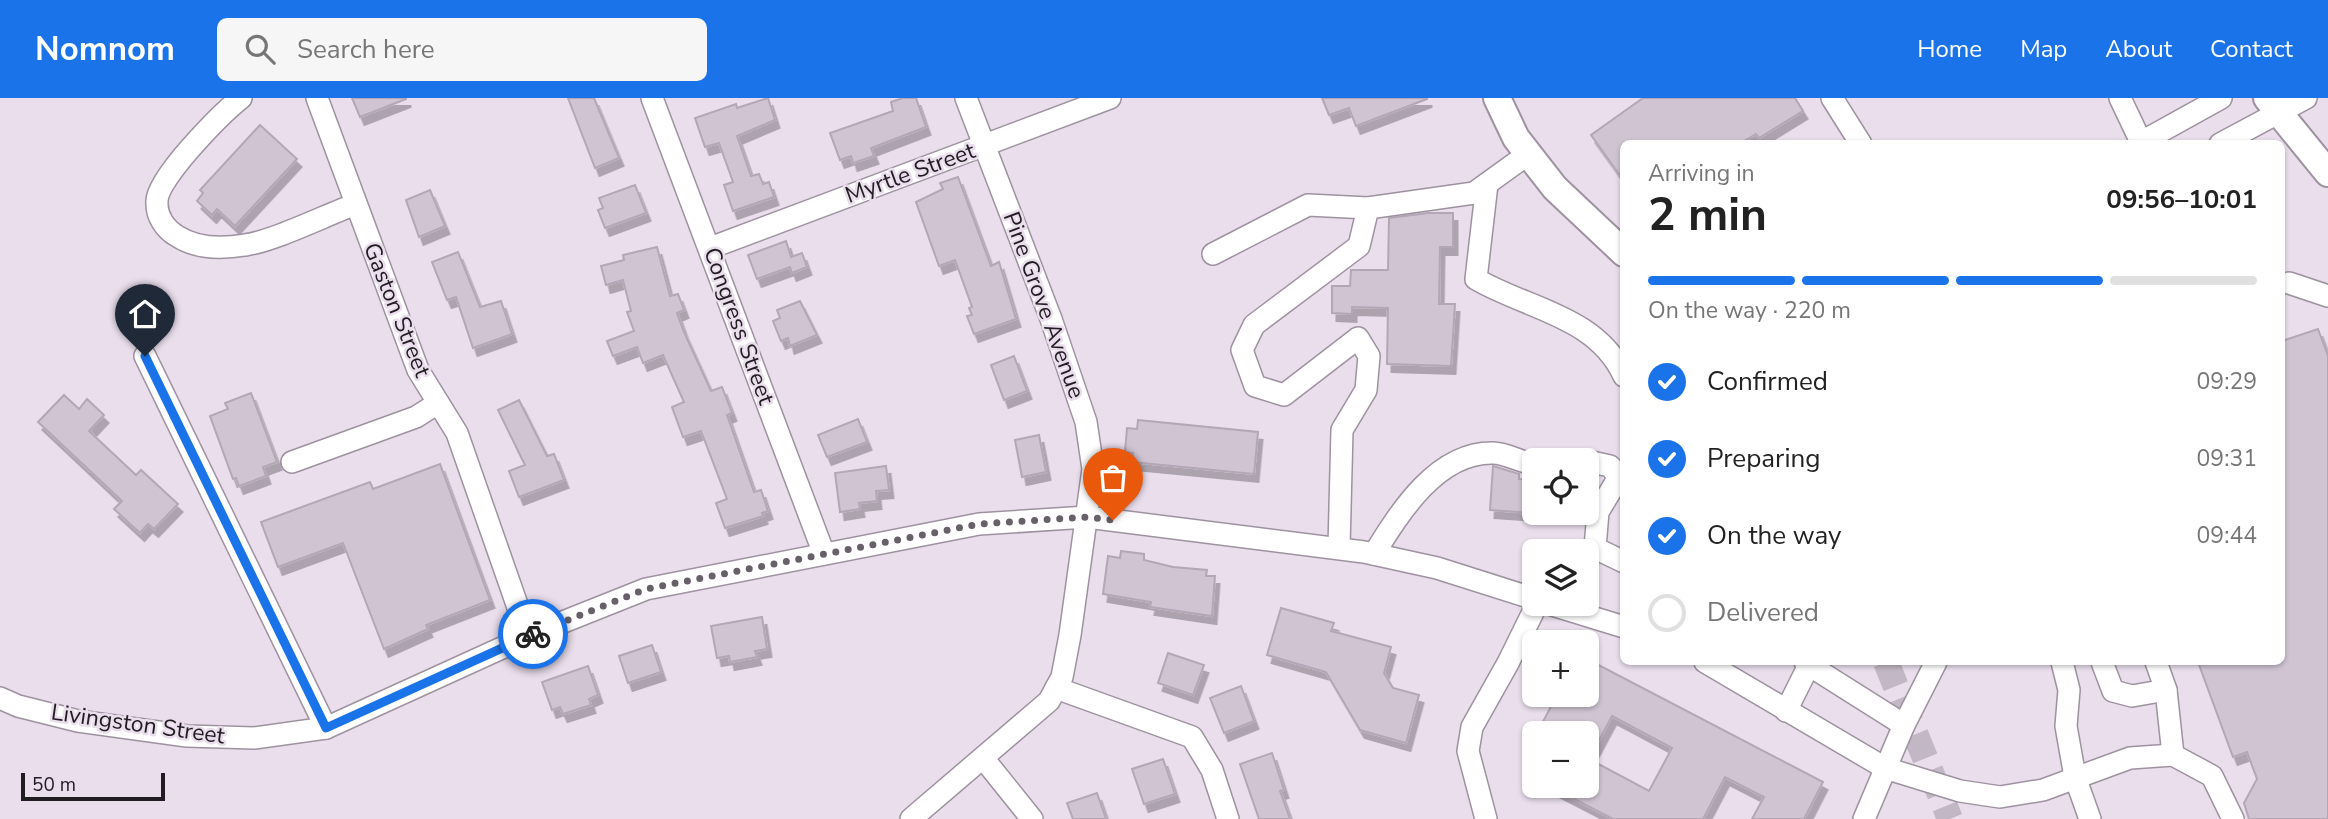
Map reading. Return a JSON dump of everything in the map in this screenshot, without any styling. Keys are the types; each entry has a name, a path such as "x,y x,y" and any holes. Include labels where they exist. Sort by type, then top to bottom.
{"main road":[{"path":"1497,98 1516,138 1528,155 1555,188 1620,249"},
{"path":"2272,106 2328,173"}],"street":[{"path":"241,98 165,179 156,200 160,218 170,232 188,243 213,248 247,245 356,204"},
{"name":"Gaston Street","path":"317,98 418,370 457,433 528,636"},
{"name":"Congress Street","path":"652,98 824,554"},
{"name":"Pine Grove Avenue","path":"966,98 1051,319 1086,422 1093,469 1070,635 1062,677 1056,688"},
{"name":"Myrtle Street","path":"710,248 1110,98"},
{"path":"1832,98 1858,140"},
{"path":"2120,98 2139,140"},
{"path":"2145,140 2221,98"},
{"path":"2225,140 2272,106 2306,98"},
{"path":"1213,254 1308,205 1368,208 1474,193 1528,155"},
{"path":"1487,184 1476,279 1501,293 1556,313 1591,335 1602,342 1620,370"},
{"path":"1339,547 1342,430 1366,390 1369,356 1358,338 1284,395 1255,386 1242,350 1254,324 1359,246 1368,208"},
{"path":"2285,284 2328,296"},
{"path":"145,356 326,728"},
{"path":"292,462 416,417 438,404"},
{"path":"1374,554 1394,522 1446,467 1469,457 1494,453 1522,461"},
{"path":"1599,463 1609,466 1620,475"},
{"path":"1620,480 1598,512 1595,548 1620,560"},
{"name":"Livingston Street","path":"0,698 18,706 78,721 187,736 254,738 326,728 528,636 646,589 979,524 1087,517 1339,547 1437,568 1522,595"},
{"path":"1486,819 1468,751 1472,727 1531,616"},
{"path":"1588,616 1620,626"},
{"path":"1710,665 1885,768 1960,791 2000,797 2043,790 2130,758 2173,755 2212,776 2233,819"},
{"path":"1786,711 1806,665"},
{"path":"1810,665 1904,725"},
{"path":"1864,819 1904,725 1934,665"},
{"path":"2063,665 2069,690 2066,726 2076,777 2090,819"},
{"path":"2103,665 2113,691 2132,696 2166,690"},
{"path":"2158,665 2166,690 2173,755"},
{"path":"911,819 1049,701 1056,688 1192,737 1212,770 1228,819"},
{"path":"983,758 1032,819"}],"building":[{"path":"352,98 406,98 406,99 360,117"},
{"path":"568,98 594,98 619,158 595,168"},
{"path":"768,98 775,120 737,136 751,176 759,174 763,184 769,182 774,197 733,211 724,185 733,182 719,143 705,147 695,118 736,104 737,108"},
{"path":"916,98 926,127 871,148 874,156 853,163 851,156 840,160 830,133 893,111 891,102"},
{"path":"1322,98 1427,99 1356,126 1349,108 1329,115"},
{"path":"1643,98 1795,98 1803,111 1759,138 1756,134 1746,140 1620,140 1620,175 1591,135"},
{"path":"260,125 297,159 235,226 217,209 212,215 197,201 203,193 200,190"},
{"path":"958,177 991,266 999,262 1016,319 974,334 967,316 972,315 969,308 972,307 955,260 939,266 916,202 943,189 940,183"},
{"path":"635,185 646,213 605,228 598,210 603,208 599,198"},
{"path":"430,190 445,226 419,237 406,200"},
{"path":"1453,213 1453,247 1440,247 1439,304 1455,304 1451,366 1387,364 1388,308 1352,307 1352,314 1332,313 1332,286 1350,286 1351,270 1388,270 1389,218"},
{"path":"786,241 791,257 802,253 807,267 792,273 790,267 757,279 748,255"},
{"path":"657,247 670,296 678,294 684,310 677,313 711,391 722,387 732,413 727,415 754,492 761,490 768,511 762,513 763,516 725,528 716,503 727,499 701,431 683,437 672,407 684,402 663,355 643,363 637,347 613,356 607,341 634,331 627,312 631,311 623,280 606,285 601,266 624,260 623,255"},
{"path":"458,252 480,307 501,301 512,334 473,348 456,297 447,300 432,262"},
{"path":"800,301 817,335 790,346 788,338 781,341 773,321 780,318 777,310"},
{"path":"2318,329 2328,356 2328,819 2249,819 2244,803 2257,779 2247,752 2233,757 2199,665 2285,665 2285,340"},
{"path":"1014,356 1027,391 1004,400 991,365"},
{"path":"251,393 277,462 263,467 266,476 239,486 236,478 233,479 210,416 228,409 225,403"},
{"path":"64,395 79,409 87,399 104,415 89,431 136,475 141,470 178,504 154,529 148,524 140,533 114,509 122,501 38,422"},
{"path":"519,400 547,456 554,454 564,480 519,497 509,471 525,465 498,410"},
{"path":"858,419 867,442 827,457 818,435"},
{"path":"1138,420 1258,432 1254,474 1132,462 1133,453 1125,452 1127,428 1137,429"},
{"path":"1039,435 1046,472 1022,477 1015,440"},
{"path":"440,464 490,600 426,625 428,629 384,649 343,543 278,567 261,522 370,482 373,489"},
{"path":"886,466 889,490 876,491 877,501 859,503 860,509 840,512 835,473"},
{"path":"1493,466 1519,474 1519,479 1522,479 1522,512 1490,510"},
{"path":"1121,551 1144,554 1144,560 1173,567 1207,570 1206,576 1215,576 1212,616 1150,607 1151,602 1103,594 1108,556 1120,558"},
{"path":"1281,608 1334,623 1331,631 1391,647 1384,673 1393,688 1419,695 1406,743 1360,730 1326,672 1267,655"},
{"path":"762,617 767,649 755,651 757,657 730,662 729,656 717,658 711,626"},
{"path":"652,645 661,672 628,683 619,656"},
{"path":"1168,653 1204,665 1193,695 1158,683"},
{"path":"1599,665 1823,782 1804,819 1752,819 1764,797 1725,777 1703,819 1613,819 1572,798 1599,798 1599,764 1649,791 1672,748 1612,716 1599,740 1599,721 1543,721 1551,707 1599,707"},
{"path":"588,666 598,695 589,699 591,705 563,714 560,707 552,710 542,682"},
{"path":"1241,686 1254,721 1224,733 1210,698"},
{"path":"1272,753 1284,790 1280,791 1290,819 1259,819 1240,764"},
{"path":"1163,759 1175,794 1144,804 1132,769"},
{"path":"1097,793 1106,819 1073,819 1067,803"}],"tunnel":[{"path":"1887,665 1950,819"}],"way so far":[{"path":"533,634 646,589 979,524 1087,517 1113,520"}],"route":[{"path":"145,356 326,728 533,634"}]}
